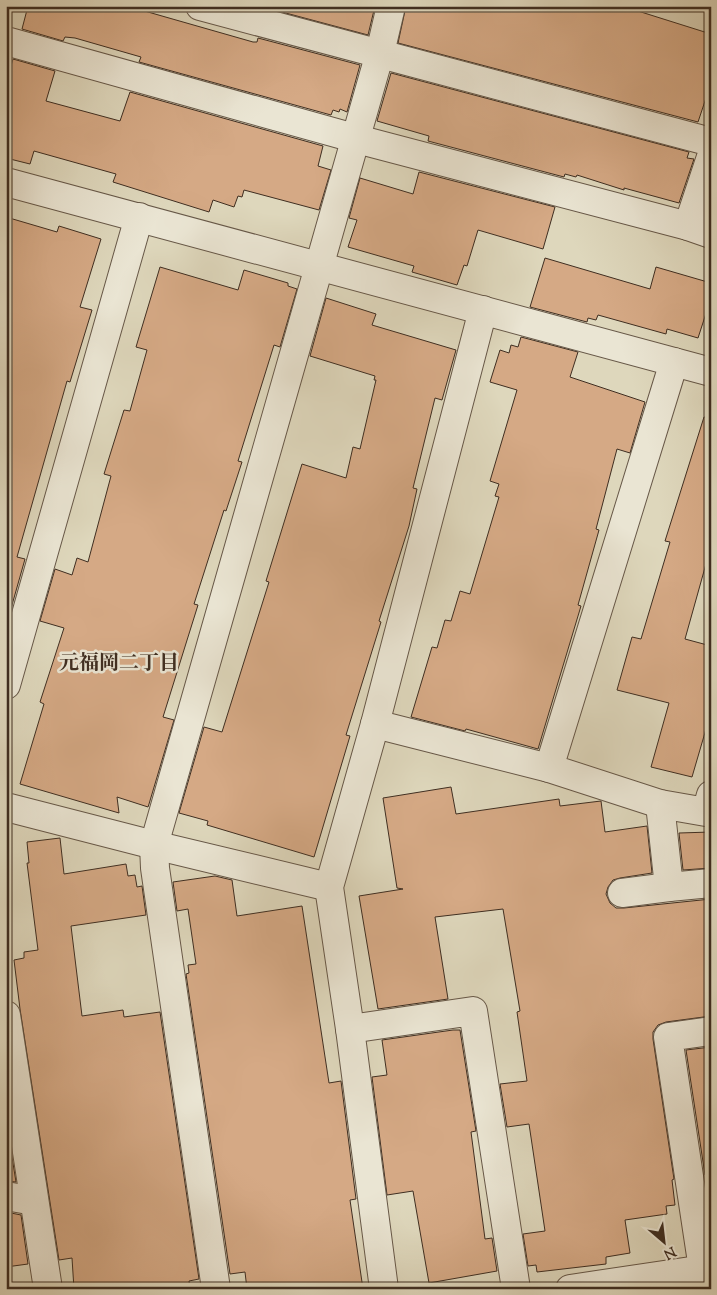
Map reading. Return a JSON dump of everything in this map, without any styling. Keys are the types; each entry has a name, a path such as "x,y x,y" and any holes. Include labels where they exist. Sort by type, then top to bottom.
{"street":[{"path":"200,6 711,142"},
{"path":"216,1289 158,888 154,845 380,53 391,6"},
{"path":"6,41 355,138 699,230 711,157"},
{"path":"6,182 711,372"},
{"path":"6,685 139,218"},
{"path":"384,1289 350,1029 329,887 375,724 483,310"},
{"path":"549,768 674,362"},
{"path":"375,724 549,768 660,804 706,812 711,794"},
{"path":"660,804 668,887"},
{"path":"6,807 329,887"},
{"path":"622,893 711,884"},
{"path":"350,1029 473,1011 516,1289"},
{"path":"6,1015 48,1289"},
{"path":"570,1289 707,1268 668,1037 711,1031"},
{"path":"6,1196 34,1201"}],"building":[{"path":"28,6 127,6 253,42 257,42 258,38 360,65 347,112 340,109 339,112 333,110 331,115 139,62 141,57 75,38 65,37 63,41 22,29"},
{"path":"268,6 375,6 368,35 267,8"},
{"path":"406,6 622,6 711,34 711,83 698,122 398,43"},
{"path":"13,59 55,71 46,101 120,121 130,92 323,146 318,166 331,170 319,210 244,190 242,197 238,196 234,207 213,200 209,212 113,182 116,174 34,151 30,164 6,158 6,83"},
{"path":"391,73 689,152 687,158 694,159 679,203 624,188 624,190 577,175 576,177 565,174 564,177 428,141 429,136 377,121"},
{"path":"419,172 555,207 543,249 478,230 467,266 464,265 457,285 412,272 414,266 348,247 357,220 349,218 360,178 413,194"},
{"path":"6,217 57,232 59,226 101,239 80,307 92,310 70,382 67,381 17,557 25,559 10,612 6,611"},
{"path":"545,258 650,289 656,267 711,283 711,298 698,338 667,329 666,334 598,315 596,320 588,318 587,322 530,307"},
{"path":"160,267 238,290 244,270 288,283 288,286 297,289 280,347 274,345 238,461 242,462 226,511 224,510 194,604 198,605 163,717 174,720 148,807 117,797 119,813 20,784 44,704 40,702 64,628 40,621 55,569 72,575 77,558 88,562 111,476 104,474 124,410 130,411 147,350 136,347"},
{"path":"326,298 376,314 372,325 456,350 442,400 435,398 413,488 417,489 409,526 346,735 350,736 314,857 207,825 208,821 179,813 204,727 222,732 269,582 266,581 302,464 346,478 353,447 360,449 376,380 374,380 375,376 310,356"},
{"path":"521,337 578,352 570,377 645,402 630,453 617,449 596,529 599,530 578,605 581,606 538,749 466,729 465,731 411,717 432,647 437,648 445,620 451,621 460,591 470,594 499,497 495,496 499,484 490,481 517,390 490,382 500,350 509,353 511,345 518,347"},
{"path":"704,417 711,418 711,546 685,639 711,646 711,712 692,777 651,767 669,703 617,690 632,637 641,639 670,542 665,541"},
{"path":"451,787 456,814 559,799 560,806 601,801 605,832 647,826 652,873 613,880 606,894 610,903 616,908 624,908 711,899 711,1016 666,1022 658,1025 653,1032 674,1179 672,1180 675,1205 666,1206 667,1214 625,1220 630,1253 606,1257 606,1264 537,1272 536,1265 528,1266 523,1234 545,1231 529,1124 507,1127 500,1084 527,1081 517,1012 520,1011 503,909 435,917 448,999 378,1009 359,896 403,889 397,888 383,798"},
{"path":"711,832 711,868 683,870 679,833"},
{"path":"60,838 64,874 126,864 128,876 135,875 137,887 142,886 146,915 71,926 82,1016 123,1010 124,1017 160,1012 199,1279 189,1281 190,1289 74,1289 72,1258 59,1260 14,960 24,958 24,952 38,950 27,863 29,863 27,842"},
{"path":"215,876 232,880 237,916 302,906 329,1083 341,1081 356,1199 350,1200 363,1289 247,1289 245,1272 230,1274 186,974 189,973 188,965 196,964 188,909 177,911 173,882"},
{"path":"460,1030 476,1131 471,1132 485,1239 492,1238 497,1271 429,1283 413,1191 387,1195 372,1077 387,1075 382,1040"},
{"path":"711,1047 711,1174 705,1175 686,1050"},
{"path":"6,1120 16,1182 6,1181"},
{"path":"6,1212 21,1215 28,1264 6,1267"}],"district":[{"name":"元福岡二丁目","path":"119,662"}]}
